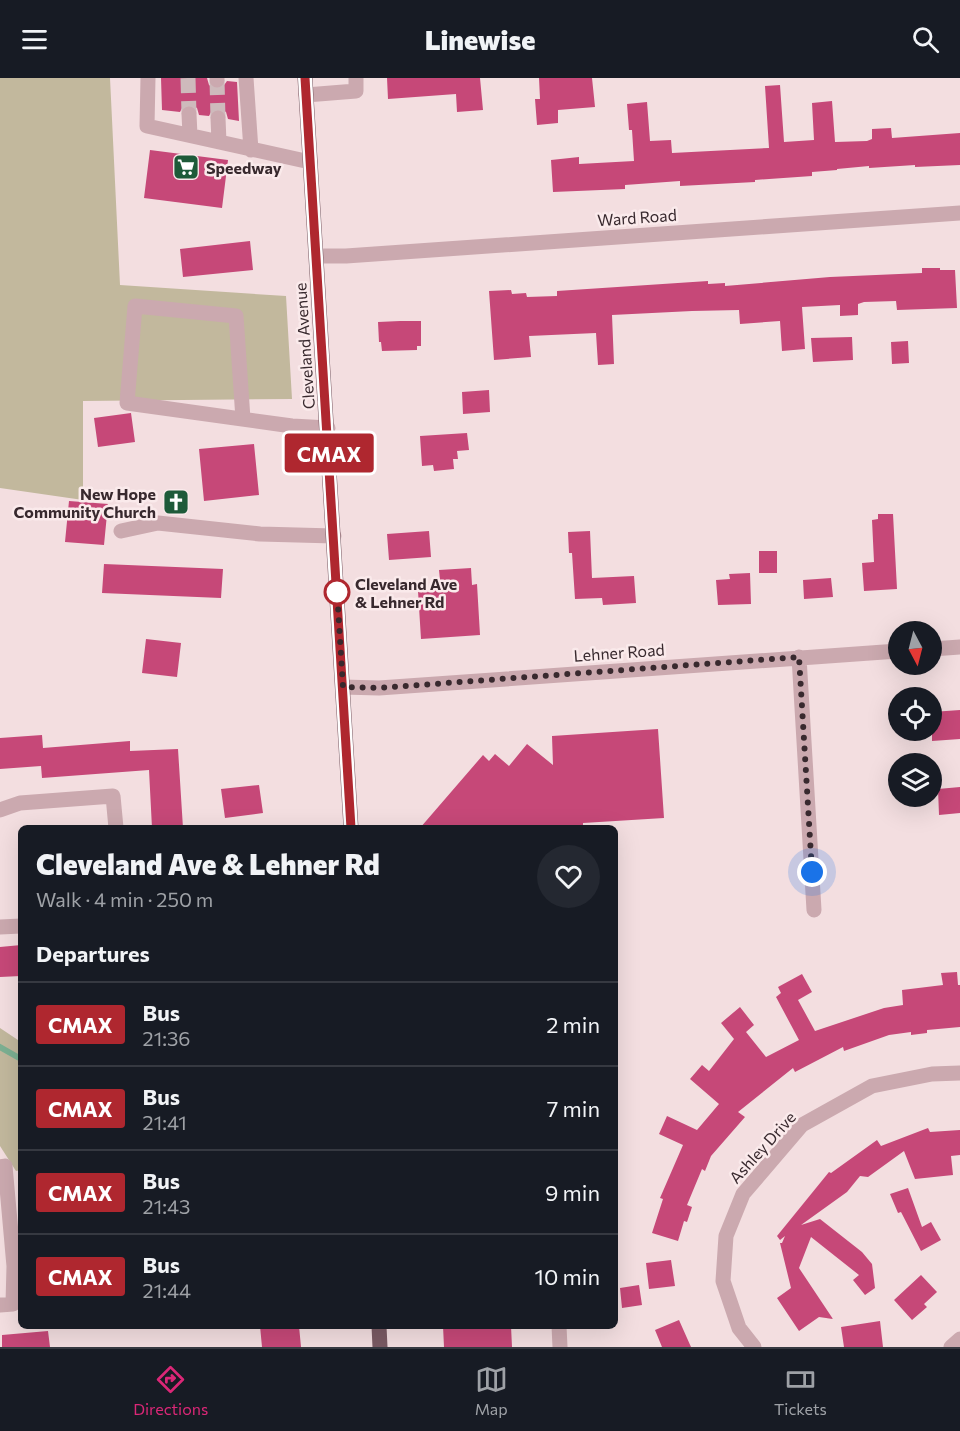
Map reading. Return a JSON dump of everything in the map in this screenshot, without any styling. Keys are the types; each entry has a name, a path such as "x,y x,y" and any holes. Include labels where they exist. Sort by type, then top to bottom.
{"main road":[{"name":"Cleveland Avenue","path":"305,78 351,825"},
{"path":"379,1329 380,1347"}],"street":[{"path":"148,78 147,126 310,162"},
{"path":"246,78 251,150"},
{"path":"306,95 356,91 356,78"},
{"path":"189,114 190,135"},
{"path":"219,118 219,142"},
{"name":"Ward Road","path":"317,256 346,256 960,213"},
{"path":"243,419 236,316 135,306 127,403 243,419 328,428"},
{"path":"121,531 158,523 260,534 334,536"},
{"path":"942,648 960,647"},
{"name":"Lehner Road","path":"343,687 379,688 888,652"},
{"path":"799,657 814,909"},
{"path":"0,810 20,803 113,796 116,825"},
{"path":"0,927 18,926"},
{"name":"Ashley Drive","path":"754,1347 739,1328 723,1281 726,1236 742,1194 802,1125 872,1086 932,1074 960,1073"},
{"path":"0,1167 5,1166 18,1266 13,1304 0,1305"},
{"path":"559,1329 560,1347"},
{"path":"951,1347 960,1339"}],"shaded area":[{"path":"0,78 110,78 120,285 286,296 292,399 83,401 83,500 0,488"},
{"path":"0,1028 18,1040 18,1171 16,1171 0,1146"}],"building":[{"path":"161,78 207,78 209,85 216,90 222,88 227,81 237,82 239,121 228,119 226,112 218,108 212,110 209,116 199,115 197,108 189,104 183,106 180,112 162,110"},
{"path":"387,78 480,78 483,110 457,112 456,94 388,99"},
{"path":"539,78 592,78 595,107 558,110 558,123 537,125 535,99 540,99"},
{"path":"780,85 784,142 814,140 812,103 832,101 835,142 867,141 872,139 872,129 891,128 892,138 960,133 960,165 869,168 869,166 812,172 812,176 755,180 755,182 680,186 680,181 625,185 625,189 553,192 551,160 579,157 579,164 634,161 627,104 647,102 650,141 671,140 672,153 769,148 765,86"},
{"path":"150,150 228,160 222,208 144,198"},
{"path":"250,241 253,270 183,277 180,249"},
{"path":"922,268 955,270 957,308 897,310 896,301 864,302 858,304 858,315 840,316 840,305 802,307 805,349 782,351 780,321 740,324 739,310 692,311 612,315 614,364 598,365 596,333 529,336 531,357 494,360 489,291 511,290 512,294 526,293 527,297 557,296 557,291 708,281 708,284 725,283 725,286 830,277 922,273"},
{"path":"421,321 421,346 417,346 417,350 382,351 378,322"},
{"path":"852,337 853,360 813,362 811,338"},
{"path":"908,341 909,363 892,364 891,342"},
{"path":"489,390 490,412 463,414 462,392"},
{"path":"131,413 135,442 98,447 94,418"},
{"path":"467,433 469,450 457,451 458,459 453,459 454,469 434,471 433,465 422,466 420,436"},
{"path":"254,444 259,495 204,501 199,449"},
{"path":"69,501 108,504 104,545 65,542"},
{"path":"878,514 893,514 897,589 864,591 862,563 874,562 872,520 878,519"},
{"path":"429,531 431,557 389,560 387,534"},
{"path":"590,531 592,578 634,576 636,603 603,605 602,598 575,599 568,532"},
{"path":"759,551 777,551 777,573 759,573"},
{"path":"104,564 223,569 221,598 102,593"},
{"path":"471,568 472,585 477,584 480,635 421,639 418,591 441,590 439,570"},
{"path":"750,573 751,604 718,605 716,580 730,579 729,574"},
{"path":"831,578 833,597 804,599 803,580"},
{"path":"146,639 181,643 177,677 142,673"},
{"path":"960,710 960,739 942,740 942,711"},
{"path":"658,729 664,818 583,823 583,825 423,825 483,755 489,761 495,754 509,766 527,744 553,765 552,736"},
{"path":"42,735 43,748 130,741 130,751 178,749 183,825 152,825 149,770 42,778 41,766 0,769 0,738"},
{"path":"259,785 263,813 225,818 221,789"},
{"path":"960,787 960,813 939,815 939,807 942,807 942,789"},
{"path":"18,945 18,976 0,977 0,947"},
{"path":"957,972 958,985 960,985 960,1027 927,1030 927,1033 911,1035 911,1032 889,1035 844,1051 843,1047 795,1072 793,1068 738,1112 745,1117 711,1156 705,1171 702,1169 687,1205 692,1207 687,1222 684,1221 678,1241 652,1233 663,1199 660,1198 683,1145 659,1134 667,1116 697,1130 719,1104 690,1079 702,1065 709,1071 734,1039 721,1023 740,1007 754,1025 746,1032 766,1057 799,1040 776,997 781,993 778,987 802,974 812,992 798,1000 815,1031 884,1008 903,1005 902,990 943,985 941,973"},
{"path":"928,1128 930,1132 960,1130 960,1155 951,1156 953,1175 915,1179 904,1151 868,1177 860,1176 847,1192 801,1225 820,1219 862,1252 872,1264 875,1288 865,1295 853,1280 859,1275 811,1237 799,1268 833,1319 819,1317 799,1331 777,1298 791,1288 780,1243 785,1236 780,1240 777,1236 829,1172 831,1173 877,1140 881,1146"},
{"path":"908,1188 922,1227 931,1222 941,1240 921,1251 901,1212 898,1213 890,1194"},
{"path":"671,1260 675,1286 649,1289 646,1263"},
{"path":"921,1275 937,1292 924,1304 927,1307 912,1320 894,1300"},
{"path":"639,1285 642,1305 622,1308 620,1288"},
{"path":"679,1320 691,1347 662,1347 655,1330"},
{"path":"880,1321 883,1347 844,1347 841,1327"},
{"path":"260,1329 299,1329 301,1347 262,1347"},
{"path":"443,1329 511,1329 512,1347 444,1347"},
{"path":"48,1331 50,1347 2,1347 2,1335"}],"waterway":[{"path":"0,1047 18,1057"}],"tunnel":[{"path":"188,78 189,114"},
{"path":"217,80 218,118"}],"bus line":[{"name":"CMAX","path":"305,78 351,825"}],"place":[{"name":"Speedway","path":"186,167"},
{"name":"New Hope Community Church","path":"176,502"},
{"name":"Cleveland Ave & Lehner Rd","path":"337,592"}],"route":[{"path":"337,592 337,590 343,687 379,688 799,657 812,872"}]}
